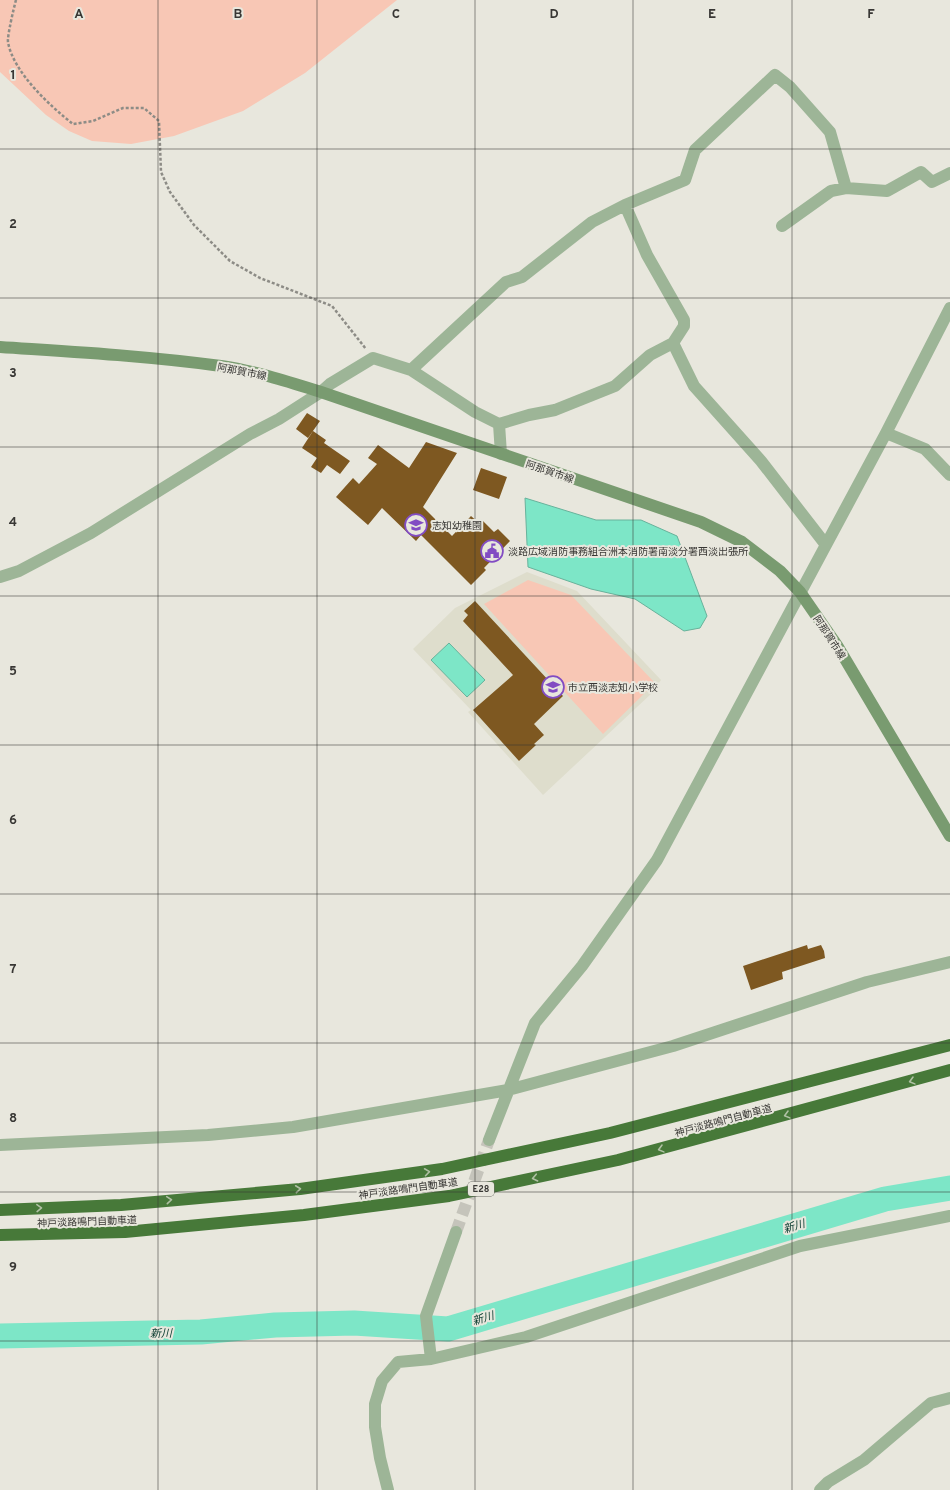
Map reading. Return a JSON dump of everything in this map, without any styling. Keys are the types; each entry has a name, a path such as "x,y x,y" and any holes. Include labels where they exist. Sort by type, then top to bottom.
{"highway":[{"name":"神戸淡路鳴門自動車道","path":"0,1210 121,1205 300,1189 442,1170 610,1133 950,1045"},
{"name":"神戸淡路鳴門自動車道","path":"0,1235 126,1232 304,1215 449,1196 618,1160 950,1070"}],"main road":[{"name":"阿那賀市線","path":"0,347 122,356 222,366 269,376 321,392 701,522 742,542 780,571 800,592 838,647 950,836"}],"street":[{"path":"411,370 506,282 522,277 592,222 625,205 685,180 695,150 775,76 790,87 830,132 846,188"},
{"path":"782,226 831,191 846,188 887,191 921,172 932,182 950,173"},
{"path":"0,577 19,571 91,533 250,434 280,419 321,392 330,384 373,358 411,370 475,412 499,424 528,415 555,410 615,386 650,356 673,342 684,326 684,320 647,255 625,205"},
{"path":"489,1140 535,1023 582,966 657,860 886,434 950,308"},
{"path":"673,342 694,386 761,461 826,545"},
{"path":"499,424 501,454"},
{"path":"886,434 925,449 950,475"},
{"path":"0,1145 208,1135 293,1127 508,1090 673,1046 867,982 950,962"},
{"path":"388,1490 380,1458 375,1427 375,1404 382,1381 398,1362 431,1359 526,1337 800,1246 950,1216"},
{"path":"431,1359 426,1316 456,1232"},
{"path":"820,1490 828,1482 864,1460 930,1403 950,1398"}],"path":[{"path":"16,0 7,40 13,58 26,78 43,97 60,114 73,124 93,121 123,108 144,108 159,121 161,172 170,192 194,225 236,264 260,278 332,306 373,358"}],"shaded area":[{"path":"0,0 397,0 305,73 243,111 174,136 131,144 92,141 69,131 46,115 0,72"},
{"path":"525,498 596,520 641,520 677,536 707,616 700,628 684,631 635,599 591,589 528,567"},
{"name":"市立西淡志知小学校","path":"527,572 577,591 661,680 652,693 543,795 468,712 471,710 413,649 455,608"},
{"path":"528,580 571,595 655,683 603,734 484,604"},
{"path":"449,643 485,680 467,697 431,660"}],"building":[{"path":"307,413 320,421 308,438 296,429"},
{"path":"313,431 326,440 324,443 350,461 340,474 327,465 321,473 311,467 317,458 302,448"},
{"path":"426,442 457,453 423,507 452,536 471,516 480,524 483,521 494,532 498,529 510,541 484,568 486,570 471,585 421,535 416,541 382,508 368,525 336,497 353,478 359,484 377,464 368,458 378,445 409,468"},
{"path":"481,468 507,477 499,499 473,490"},
{"path":"475,601 563,696 534,724 544,735 519,761 473,710 513,675 463,621 468,615 464,611"},
{"path":"807,945 808,949 821,945 825,958 782,972 783,979 751,990 743,966"}],"waterway":[{"name":"新川","path":"0,1336 201,1332 275,1325 354,1323 448,1329 885,1199 950,1188"}],"tunnel":[{"path":"456,1232 489,1140"}],"place":[{"name":"志知幼稚園","path":"416,525"},
{"name":"淡路広域消防事務組合洲本消防署南淡分署西淡出張所","path":"492,551"},
{"name":"市立西淡志知小学校","path":"553,687"}]}
